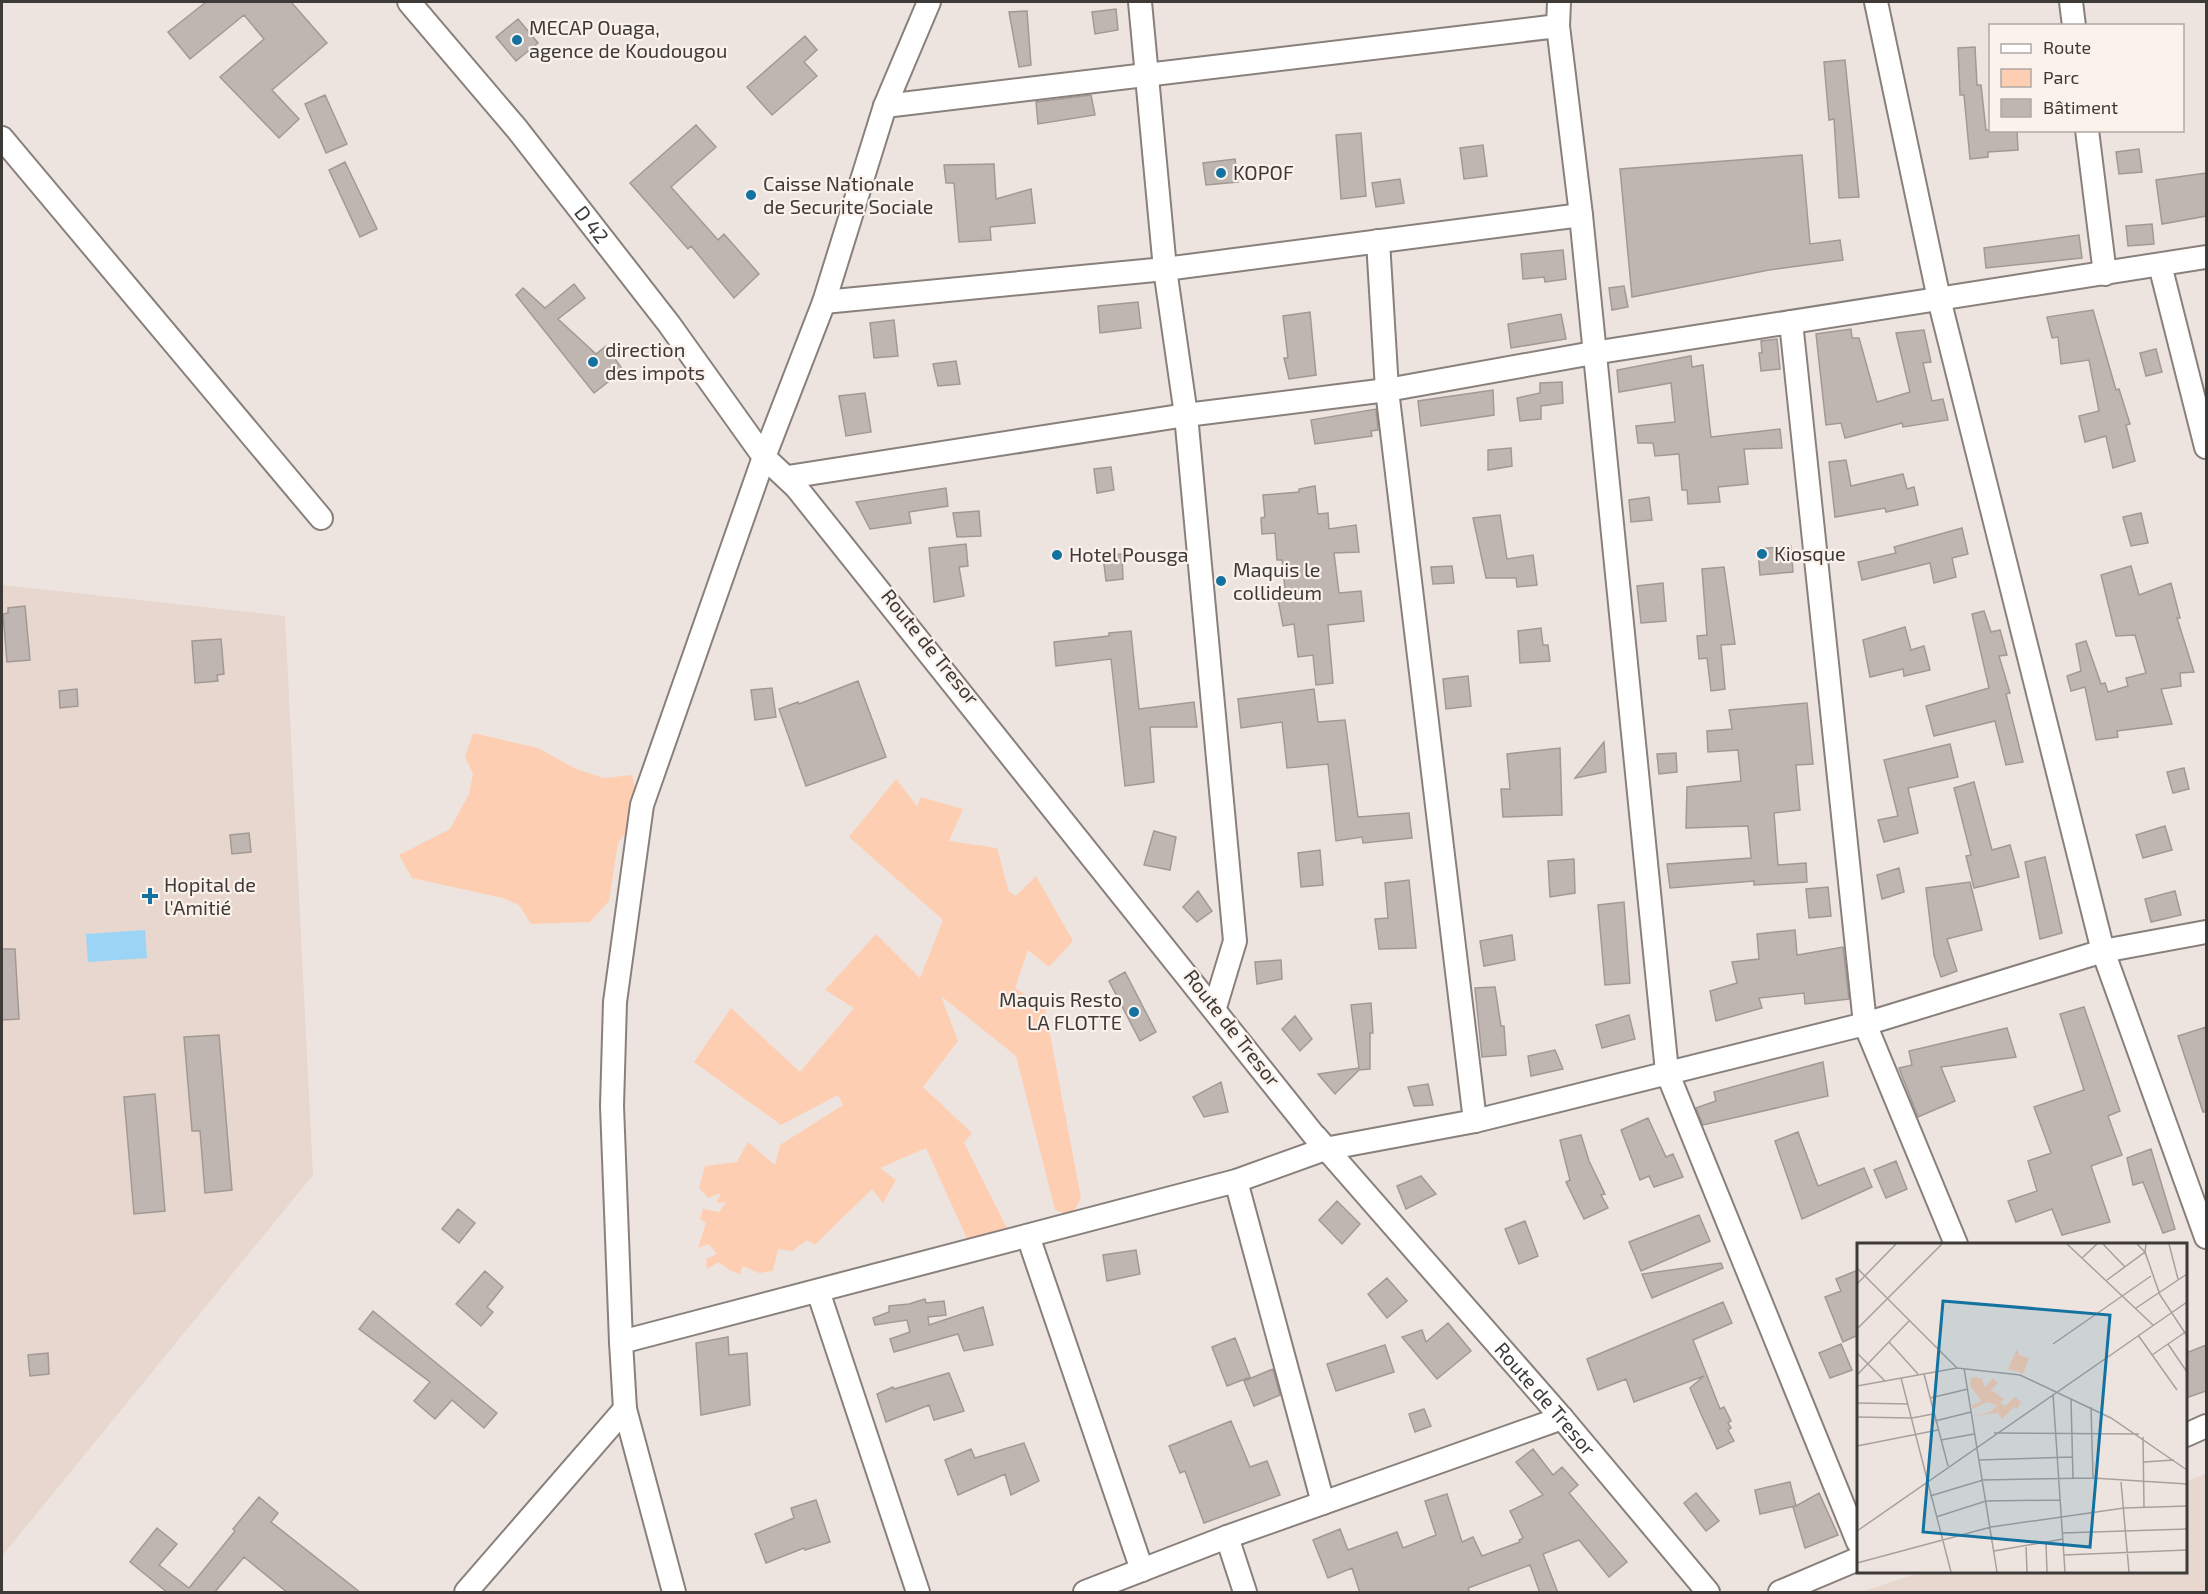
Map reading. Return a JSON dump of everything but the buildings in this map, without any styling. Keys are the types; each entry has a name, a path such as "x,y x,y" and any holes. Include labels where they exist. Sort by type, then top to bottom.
{"street":[{"name":"D 42","path":"409,2 517,129 662,314 764,456"},
{"path":"674,1593 624,1408 621,1342 612,1107 615,1002 642,805 764,456 824,302 885,105 929,2"},
{"path":"1140,2 1165,269 1186,415 1235,941 1216,1004"},
{"path":"1559,2 1558,26 1581,215 1593,353 1667,1072 1857,1540"},
{"path":"1876,2 1939,299 2103,951 2206,1237"},
{"path":"2071,2 2074,24"},
{"path":"885,105 1148,76 1558,26"},
{"path":"2087,132 2104,274"},
{"path":"2,138 321,518"},
{"path":"824,302 1165,269 1581,215"},
{"path":"1378,241 1388,390 1475,1120"},
{"path":"1325,1149 788,477 1186,415 1388,390 1593,353 2206,257"},
{"path":"2160,265 2204,424 2206,447"},
{"path":"1791,322 1865,1024 1955,1243"},
{"name":"Route de Tresor","path":"764,456 788,477 871,573 1216,1004 1325,1149 1562,1418 1708,1593"},
{"path":"621,1342 1236,1181 1325,1149 1475,1120 1865,1024 2103,951 2206,932"},
{"path":"1236,1181 1323,1503"},
{"path":"1028,1236 1142,1570"},
{"path":"818,1291 918,1593"},
{"path":"466,1593 624,1408"},
{"path":"1085,1593 1227,1537 1562,1418"},
{"path":"2187,1435 2206,1426"},
{"path":"1227,1537 1245,1593"},
{"path":"1780,1593 1857,1559"}],"shaded area":[{"name":"Hopital de l'Amitié","path":"2,585 285,616 313,1175 2,1556"},
{"path":"2206,1474 2206,1592 1861,1592 1919,1573 2187,1573 2187,1481"}],"green space":[{"path":"473,733 538,748 576,769 604,778 632,775 641,813 618,843 609,901 590,922 531,924 519,905 503,898 412,878 399,855 450,829 469,794 473,774 465,757"},
{"path":"896,779 917,806 921,797 963,809 949,841 997,848 1009,892 1016,896 1036,876 1073,941 1049,967 1028,950 1015,988 1045,1008 1081,1198 1071,1216 1055,1210 1016,1056 941,996 958,1041 923,1087 972,1133 964,1143 1007,1228 968,1241 926,1148 880,1168 896,1180 883,1203 872,1189 815,1245 807,1240 792,1251 778,1249 773,1271 759,1273 743,1266 740,1274 729,1270 719,1262 707,1269 706,1259 717,1254 709,1244 698,1248 706,1223 700,1219 703,1209 719,1212 726,1202 716,1203 721,1193 708,1198 699,1188 705,1166 737,1162 748,1142 775,1165 780,1145 843,1105 838,1095 781,1125 694,1062 731,1008 800,1072 854,1008 825,990 876,934 920,978 943,920 849,837"}],"water":[{"path":"145,930 147,958 88,962 86,934"}],"place":[{"name":"MECAP Ouaga, agence de Koudougou","path":"517,40"},
{"name":"KOPOF","path":"1221,173"},
{"name":"Caisse Nationale de Securite Sociale","path":"751,195"},
{"name":"direction des impots","path":"593,362"},
{"name":"Kiosque","path":"1762,554"},
{"name":"Hotel Pousga","path":"1057,555"},
{"name":"Maquis le collideum","path":"1221,581"},
{"name":"Hopital de l'Amitié","path":"150,896"},
{"name":"Maquis Resto LA FLOTTE","path":"1134,1012"}]}
